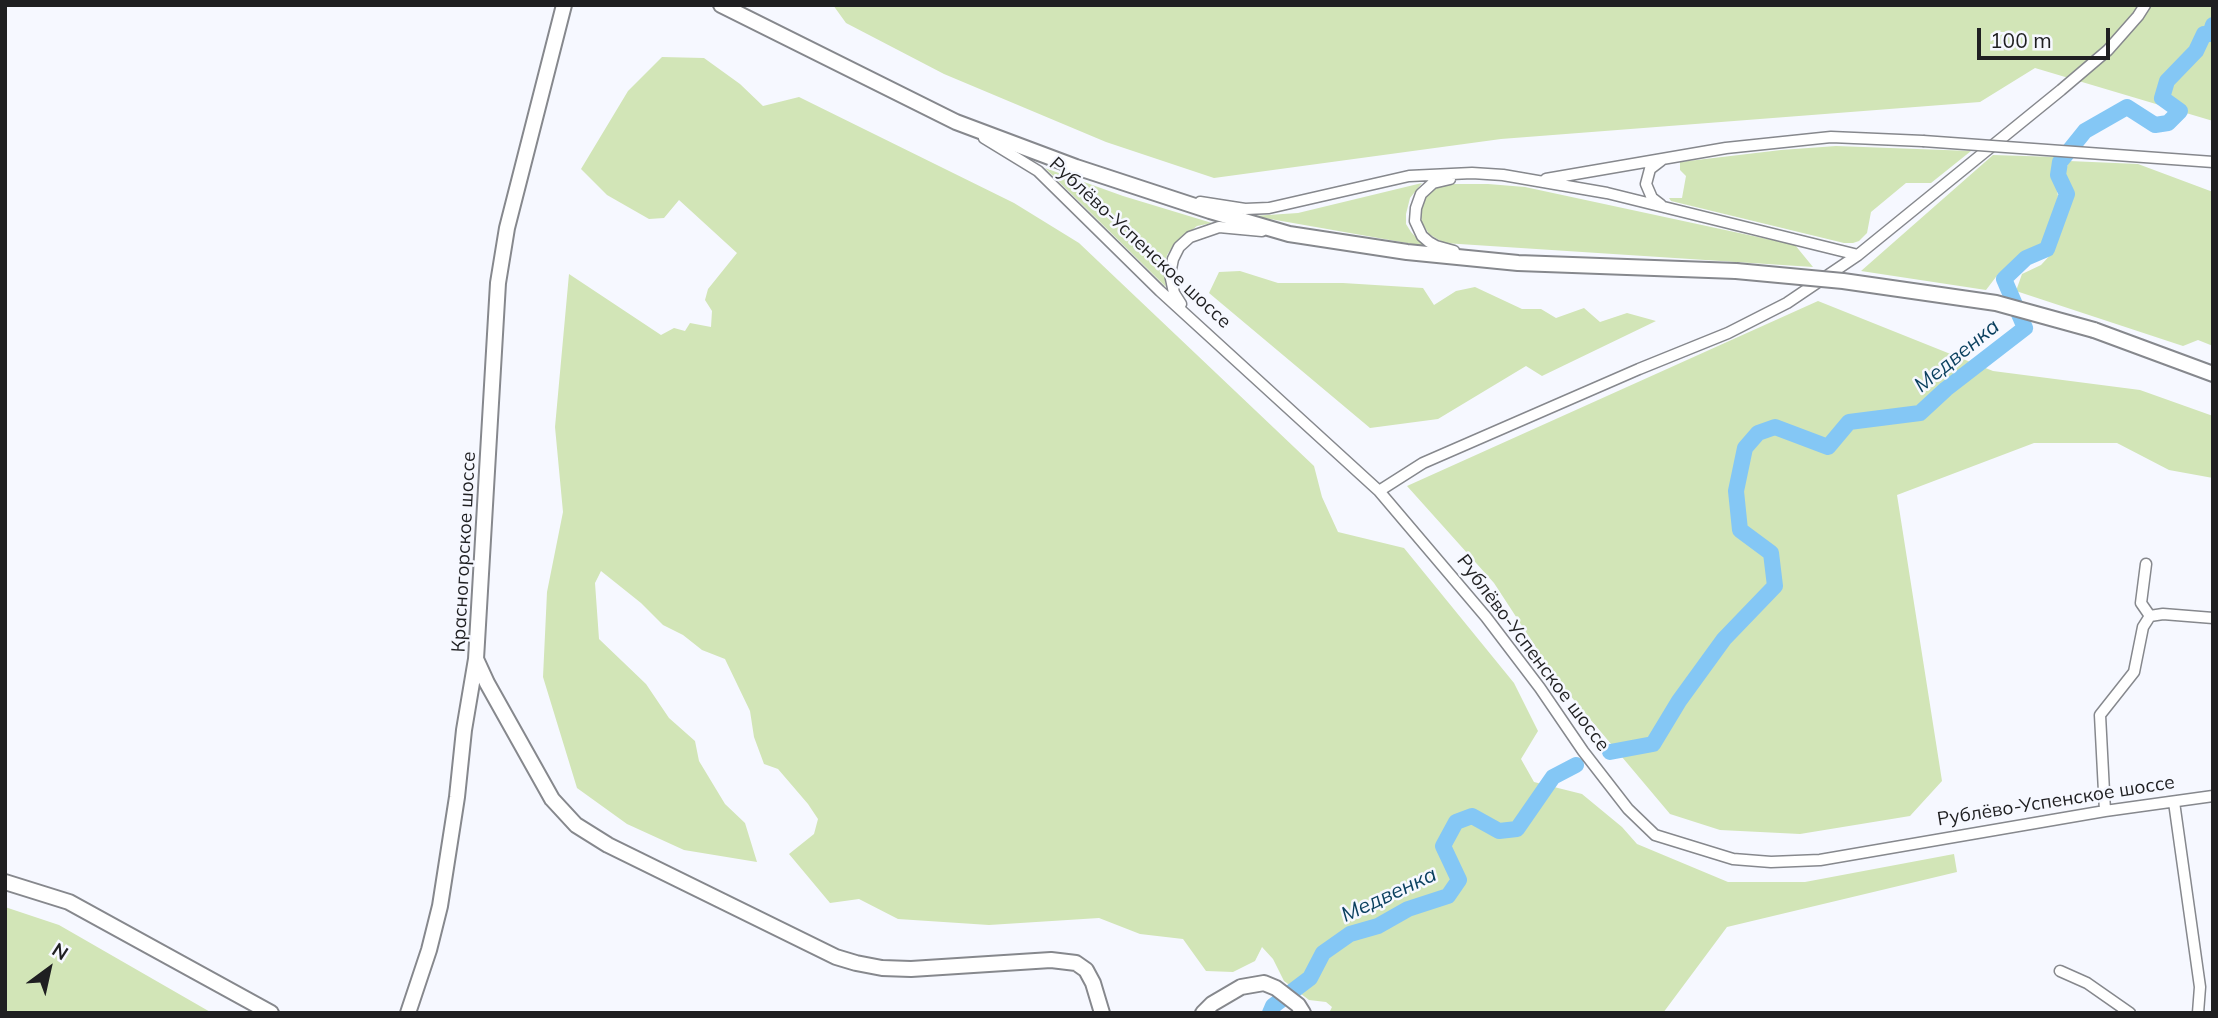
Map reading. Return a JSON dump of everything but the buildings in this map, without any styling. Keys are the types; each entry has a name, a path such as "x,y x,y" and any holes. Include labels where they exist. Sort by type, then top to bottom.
{"main road":[{"name":"Красногорское шоссе","path":"564,5 507,228 498,283 476,659 493,695 552,799 576,825 608,845 836,957 856,963 882,968 911,969 1051,960 1076,963 1090,976 1102,1013"},
{"name":"Рублёво-Успенское шоссе","path":"721,5 956,122 1140,189 1289,234 1407,252 1518,263 1736,271 1843,281 1996,303 2094,330 2213,374"},
{"path":"408,1013 440,906 476,659"},
{"path":"5,882 69,902 271,1013"},
{"path":"1203,1013 1212,1004 1241,987 1264,983 1276,988 1301,1009"}],"street":[{"path":"1379,491 1423,463 1728,333 1787,303 1858,255 2108,50 2145,5"},
{"name":"Рублёво-Успенское шоссе","path":"956,122 1038,171 1160,291 1379,491 1486,617 1628,809 1655,835 1733,859 1771,862 1820,860 2105,811 2213,796"},
{"path":"1539,180 1667,157 1831,136 2213,162"},
{"path":"1667,157 1650,169 1646,184 1652,198 1670,209"},
{"path":"1140,189 1245,209 1269,208 1409,176 1472,173 1503,175 1539,180 1670,209 1858,255"},
{"path":"1503,175 1440,180 1433,183 1418,201 1415,221 1422,236 1436,246 1518,263"},
{"path":"1186,313 1174,293 1170,274 1173,258 1179,247 1190,237 1219,227 1289,234"},
{"path":"2146,564 2141,603 2150,616"},
{"path":"2150,616 2163,614 2213,618"},
{"path":"2105,811 2100,715 2134,672 2143,628 2150,616"},
{"path":"2175,802 2200,987 2198,1013"},
{"path":"2060,971 2087,983 2130,1013"}],"green space":[{"path":"833,5 2213,5 2213,121 2035,68 1980,102 1501,139 1214,178 1106,142 944,74 846,23"},
{"path":"662,57 704,58 740,84 763,106 799,97 1014,203 1079,243 1314,466 1322,497 1338,532 1404,548 1514,683 1538,731 1521,759 1534,782 1582,794 1622,827 1637,844 1728,882 1805,882 1954,854 1957,872 1727,927 1663,1013 1329,1013 1332,1007 1326,1002 1309,1000 1284,981 1273,959 1262,947 1255,961 1233,972 1206,971 1183,939 1140,934 1099,918 989,925 898,919 859,899 830,903 789,854 814,834 818,819 778,769 764,764 754,737 750,711 725,659 702,650 683,635 663,625 641,603 601,571 595,583 599,639 646,684 669,718 695,741 699,761 725,804 745,823 757,862 684,850 627,824 577,788 543,677 547,592 563,512 555,427 569,274 661,335 674,328 685,331 690,323 711,327 712,311 705,300 708,289 737,253 679,200 664,218 649,219 607,195 581,169 628,91"},
{"path":"1836,146 1971,151 1931,183 1906,183 1871,212 1867,233 1853,243 1671,201 1669,198 1682,198 1686,176 1680,170 1680,162"},
{"path":"1993,155 2056,157 2054,174 2058,196 2046,241 1999,273 1986,290 1861,271"},
{"path":"2069,161 2138,164 2213,192 2213,346 2198,340 2183,346 2016,291 2022,274 2041,265 2054,251 2073,195 2065,173"},
{"path":"1045,168 1123,196 1212,223 1197,226 1174,244 1167,255 1164,269 1166,287"},
{"path":"1422,183 1410,198 1406,224 1424,246 1253,216 1298,213"},
{"path":"1450,184 1525,187 1795,245 1813,267 1444,243 1429,234 1422,223 1420,211 1427,195 1439,186"},
{"path":"1240,271 1278,283 1343,283 1423,288 1434,305 1456,291 1475,287 1522,309 1541,309 1556,318 1584,308 1600,322 1627,313 1656,321 1542,376 1526,366 1438,419 1370,428 1209,293 1219,272"},
{"path":"1818,301 1993,371 2140,390 2213,416 2213,478 2169,470 2117,443 2034,443 1897,495 1942,781 1910,816 1800,834 1720,830 1670,814 1558,681 1494,583 1407,486"},
{"path":"5,907 59,925 212,1013 5,1013"}],"waterway":[{"name":"Медвенка","path":"1610,752 1653,744 1679,701 1724,639 1775,586 1771,553 1740,530 1736,491 1745,448 1758,433 1775,427 1828,447 1849,422 1920,413 1946,389 2025,328 2004,279 2026,258 2047,249 2067,194 2058,175 2060,162 2085,131 2127,107 2155,125 2168,123 2180,111 2162,98 2167,81 2196,51 2204,34 2210,34 2213,25"},
{"name":"Медвенка","path":"1270,1013 1273,1006 1310,978 1323,953 1350,934 1378,926 1408,909 1448,896 1459,880 1443,846 1456,822 1472,816 1499,831 1517,829 1553,777 1576,765"}]}
